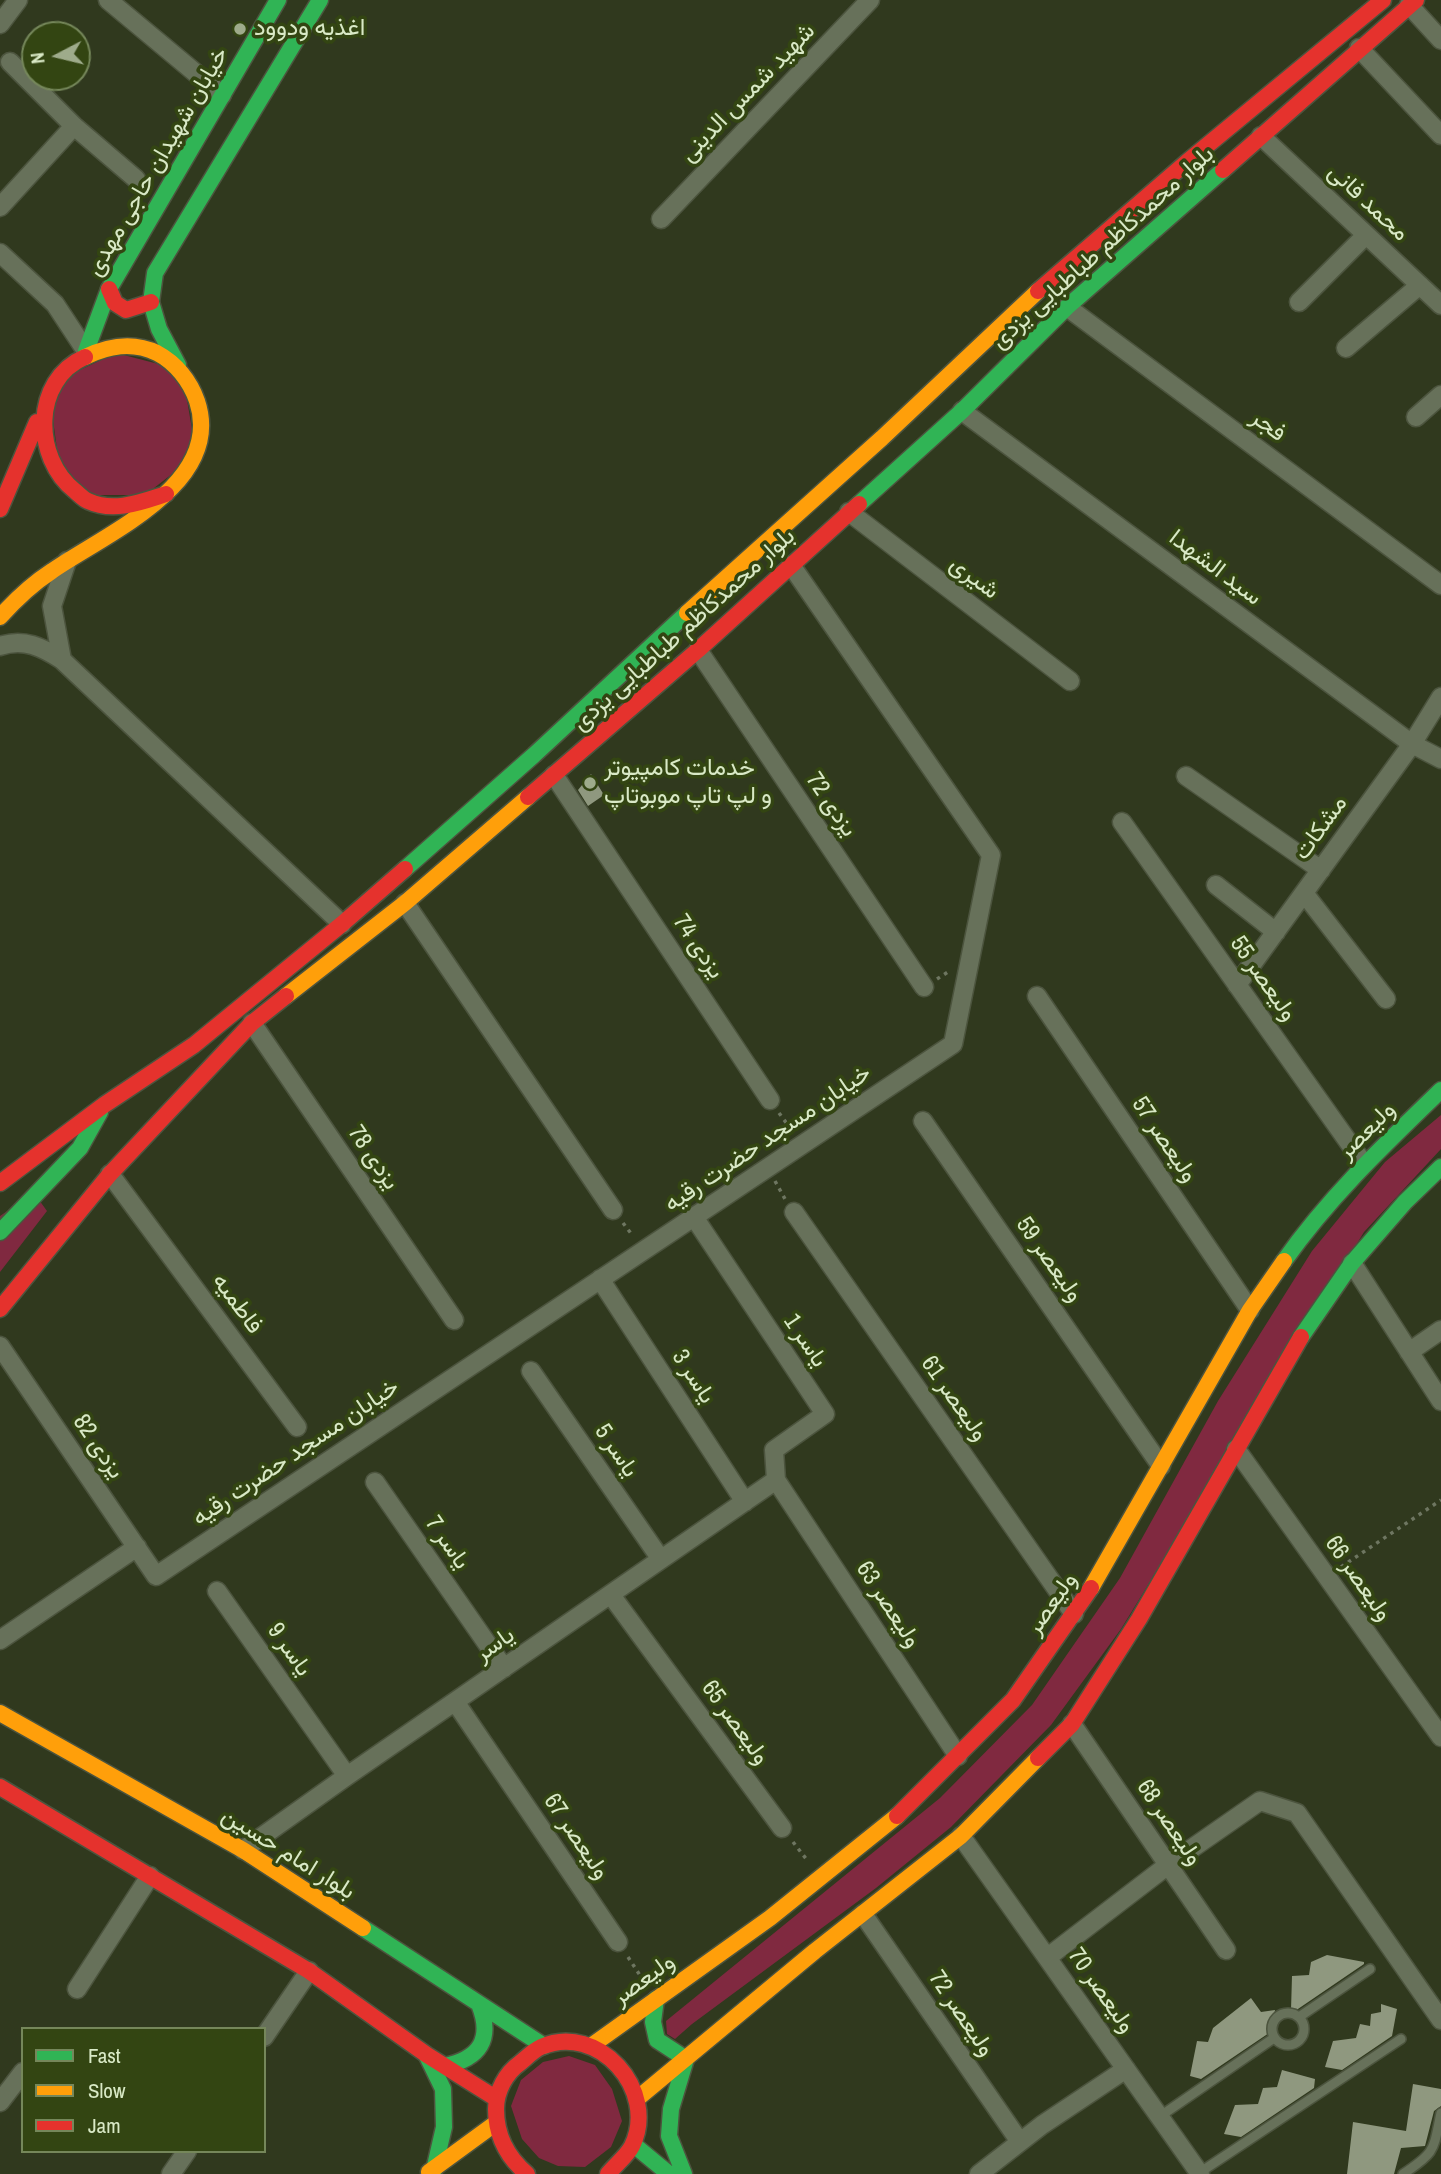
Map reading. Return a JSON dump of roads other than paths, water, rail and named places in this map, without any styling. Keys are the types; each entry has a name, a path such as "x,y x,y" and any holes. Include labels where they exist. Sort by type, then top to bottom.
{"main road":[{"name":"خیابان شهیدان حاجی مهدی","path":"86,351 109,289 278,0"},
{"path":"0,617 8,605 67,561 116,531 166,494 183,479 194,460 201,438 201,416 195,394 159,329 151,302 155,273 320,0"},
{"name":"بلوار محمدکاظم طباطبایی یزدی","path":"0,1183 104,1105 194,1045 342,924 534,755 882,438 1048,282 1168,178 1383,0"},
{"name":"بلوار محمدکاظم طباطبایی یزدی","path":"0,1309 110,1174 252,1023 405,903 698,650 962,411 1067,307 1412,3"},
{"path":"1168,178 1171,196 1187,201"},
{"path":"1139,204 1152,208 1159,217 1160,225"},
{"path":"109,289 115,303 126,310 151,302"},
{"path":"1,505 39,418 47,391 63,368 86,351 129,345 145,348 166,359 183,374"},
{"path":"39,418 41,446 53,472 75,494 102,506 124,508 146,504 166,494"},
{"name":"ولیعصر","path":"591,2046 821,1879 905,1810 1013,1700 1091,1589 1250,1310 1301,1237 1364,1164 1441,1090"},
{"path":"0,1232 80,1148 104,1105"},
{"path":"638,2098 961,1836 1072,1724 1139,1619 1296,1344 1352,1263 1405,1202 1441,1167"},
{"name":"بلوار امام حسین","path":"3,1713 243,1850 544,2046"},
{"path":"0,1787 309,1971 427,2055 497,2099"},
{"path":"656,1999 653,2022 657,2040 686,2059"},
{"path":"444,2066 459,2064 472,2057 481,2046 486,2032 485,2017 479,2004"},
{"path":"527,2174 516,2166 503,2147 496,2123 497,2099 506,2076 522,2058 544,2046 567,2042 591,2046 613,2057 629,2076 638,2098 640,2122 634,2145 620,2164 608,2174"},
{"path":"427,2055 443,2089 444,2127 430,2172"},
{"path":"684,2174 668,2136 671,2109 686,2059"},
{"path":"430,2172 496,2123"},
{"path":"634,2145 669,2174"}],"street":[{"path":"0,24 18,0"},
{"path":"108,0 222,95"},
{"name":"شهید شمس الدینی","path":"661,219 870,0"},
{"path":"1412,3 1441,40"},
{"path":"1359,48 1441,135"},
{"path":"10,62 74,125 136,179"},
{"path":"0,207 74,125"},
{"name":"محمد فانی","path":"1261,136 1441,306"},
{"path":"1299,302 1366,235"},
{"path":"0,253 55,304 86,351"},
{"path":"1346,348 1420,285"},
{"name":"فجر","path":"1067,307 1441,585"},
{"path":"1416,417 1441,395"},
{"name":"سید الشهدا","path":"962,411 1412,744 1441,759"},
{"name":"شیری","path":"849,513 1070,681"},
{"path":"62,660 52,606 67,561"},
{"name":"خیابان مسجد حضرت رقیه","path":"156,1576 953,1044 992,855 791,565"},
{"path":"0,646 9,643 31,643 62,660 342,924"},
{"name":"یزدی 72","path":"698,650 924,987"},
{"name":"مشکات","path":"1237,985 1412,744 1441,697"},
{"name":"یزدی 74","path":"554,775 770,1100"},
{"path":"1186,776 1321,870"},
{"name":"ولیعصر 55","path":"1122,822 1364,1164"},
{"path":"1216,885 1276,932"},
{"path":"1304,893 1386,999"},
{"path":"405,903 613,1210"},
{"name":"ولیعصر 57","path":"1037,996 1250,1310"},
{"name":"یزدی 78","path":"252,1023 454,1320"},
{"name":"ولیعصر 59","path":"923,1121 1161,1466"},
{"name":"فاطمیه","path":"110,1174 297,1427"},
{"name":"ولیعصر 61","path":"794,1212 1074,1614"},
{"name":"یاسر 1","path":"694,1217 825,1414 774,1450 776,1480"},
{"path":"1352,1263 1441,1401"},
{"name":"یاسر 3","path":"600,1279 745,1502"},
{"path":"1409,1352 1441,1330"},
{"name":"یزدی 82","path":"0,1346 156,1576"},
{"name":"یاسر 5","path":"531,1371 660,1559"},
{"name":"ولیعصر 66","path":"1236,1449 1441,1737"},
{"name":"یاسر","path":"243,1850 776,1480"},
{"name":"ولیعصر 63","path":"776,1480 958,1756"},
{"name":"یاسر 7","path":"375,1482 504,1668"},
{"path":"0,1640 137,1548"},
{"name":"یاسر 9","path":"217,1591 347,1776"},
{"name":"ولیعصر 65","path":"611,1595 782,1828"},
{"name":"ولیعصر 67","path":"456,1703 618,1942"},
{"name":"ولیعصر 68","path":"1072,1724 1226,1950"},
{"path":"1048,1957 1168,1866 1260,1801 1297,1813 1441,2020"},
{"name":"ولیعصر 70","path":"961,1836 1200,2173"},
{"path":"77,1989 150,1876"},
{"name":"ولیعصر 72","path":"863,1913 1020,2143"},
{"path":"266,2034 309,1971"},
{"path":"978,2174 1042,2125 1126,2070"},
{"path":"0,2102 21,2075"},
{"path":"171,2174 186,2153"}],"lane":[{"path":"1299,2017 1370,1969"},
{"path":"1287,2012 1299,2017 1304,2024 1301,2039 1295,2044 1287,2045 1274,2038 1271,2032 1275,2019 1287,2012"},
{"path":"1159,2117 1274,2038"},
{"path":"1200,2173 1401,2039"},
{"path":"1403,2174 1427,2158 1434,2146 1441,2113"}],"place":[{"name":"اغذیه ودوود","path":"240,29"},
{"name":"خدمات کامپیوتر و لپ تاپ موبوتاپ","path":"590,783"}]}
